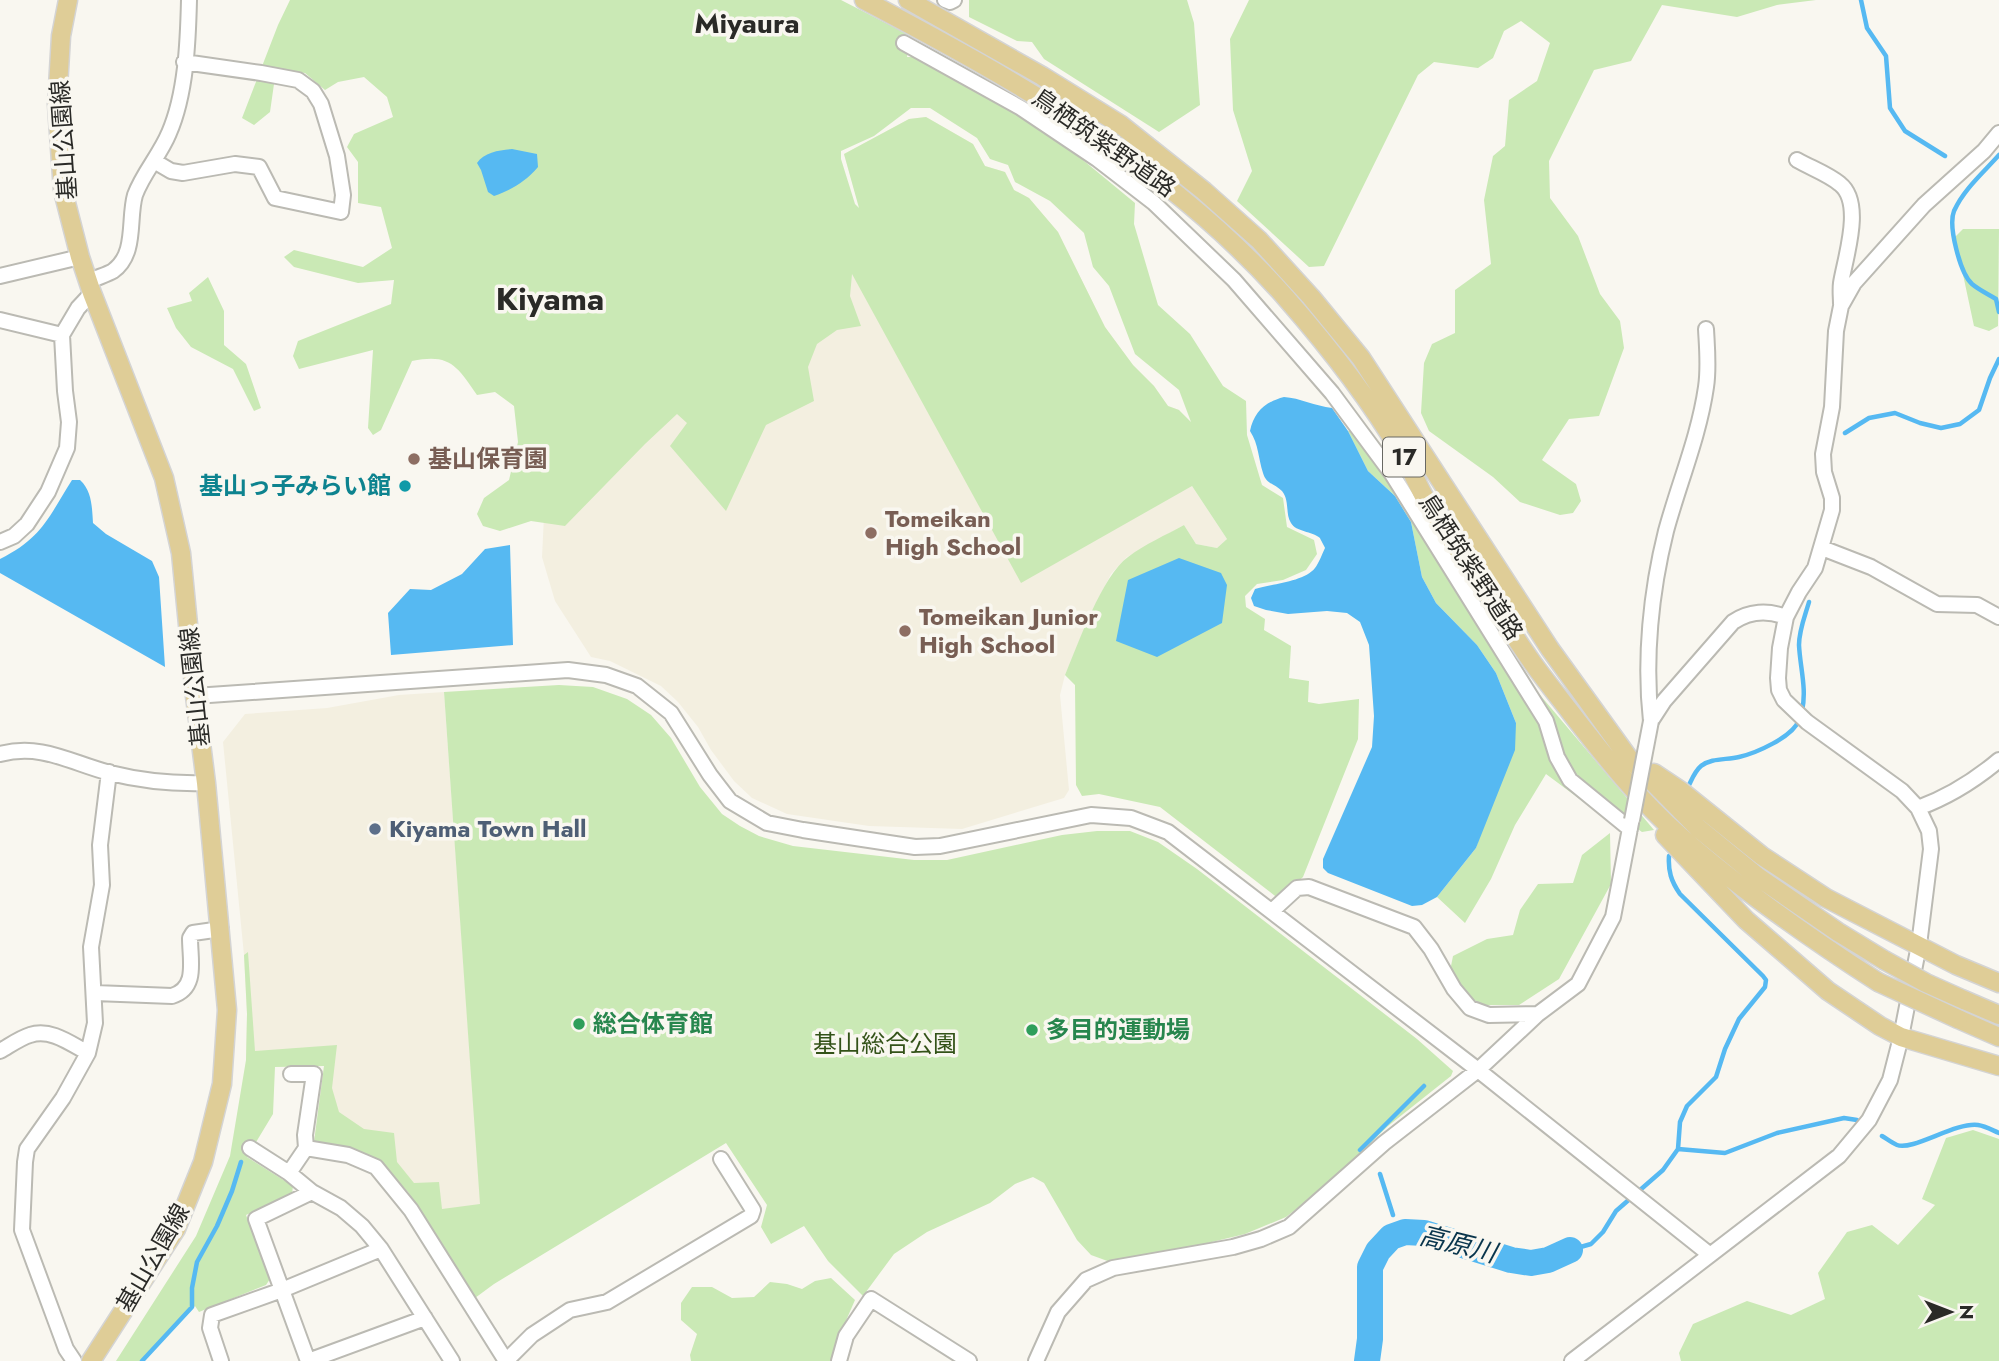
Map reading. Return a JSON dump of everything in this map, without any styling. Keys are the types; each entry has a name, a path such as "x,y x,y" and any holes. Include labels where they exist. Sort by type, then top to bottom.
{"main road":[{"name":"基山公園線","path":"68,0 61,36 57,104 63,191 90,287 164,478 181,553 221,929 227,1010 222,1084 203,1162 176,1229 91,1361"},
{"name":"鳥栖筑紫野道路","path":"864,0 1033,92 1111,143 1237,246 1293,306 1364,396 1403,454 1424,497 1532,662 1621,763 1679,836 1827,949 1878,982 1999,1037"},
{"name":"17","path":"908,0 1042,76 1121,125 1205,191 1259,240 1361,358 1621,763 1758,877 1838,932 1926,983 1999,1015"},
{"path":"1621,763 1681,791 1762,856 1826,898 1956,965 1999,983"},
{"path":"1621,763 1670,842 1746,920 1828,991 1901,1037 1999,1066"}],"street":[{"path":"0,542 14,536 27,524 48,492 67,449 69,422 62,335 90,287 113,271 124,257 130,238 135,197 170,132 179,106 189,0"},
{"path":"945,0 954,0"},
{"path":"904,43 1021,108 1097,159 1154,203 1234,280 1332,393 1392,474 1546,721 1557,757 1570,780 1631,825"},
{"path":"154,161 171,171 183,173 235,164 260,167 275,198 341,212 343,195 337,156 321,104 313,91 298,80 184,62"},
{"path":"1841,306 1854,283 1924,205 1999,134"},
{"path":"1572,1361 1839,1156 1869,1120 1890,1080 1919,945 1931,849 1929,831 1918,808 1902,791 1795,712 1779,690 1780,648 1786,617 1815,568 1832,510 1823,454 1832,407 1836,331 1841,306 1841,285 1849,252 1852,211 1849,196 1841,184 1797,160"},
{"path":"0,276 80,257"},
{"path":"0,320 62,335"},
{"path":"1036,1361 1058,1312 1086,1280 1113,1268 1233,1247 1289,1227 1384,1143 1478,1070 1538,1014 1578,984 1613,917 1631,825 1651,721 1647,692 1656,589 1666,533 1696,435 1707,387 1706,329"},
{"path":"1822,548 1871,567 1937,604 1977,605 1999,617"},
{"path":"1651,721 1664,701 1733,622 1742,616 1759,613 1776,613 1786,617"},
{"path":"195,696 568,670 606,675 637,686 671,713 710,775 730,801 767,823 915,847 940,846 1091,815 1131,818 1168,832 1478,1070 1709,1254"},
{"path":"0,754 15,750 34,750 109,772 170,784 206,783"},
{"path":"1918,808 1938,801 1978,778 1999,760"},
{"path":"74,1361 66,1349 22,1230 22,1195 27,1149 63,1098 88,1054 95,1023 91,947 102,885 100,845 109,772"},
{"path":"1272,911 1297,888 1309,887 1414,927 1431,949 1454,989 1470,1008 1489,1015 1538,1014"},
{"path":"94,993 172,996 181,993 190,980 192,933 221,929"},
{"path":"0,1051 30,1035 46,1034 59,1037 88,1054"},
{"path":"289,1173 306,1148 305,1135 314,1074 291,1074"},
{"path":"250,1148 289,1173 312,1192 341,1208 362,1226 381,1249 452,1361"},
{"path":"306,1148 348,1155 376,1167 411,1210 506,1361 532,1335 570,1310 607,1302 751,1216 753,1210 721,1159"},
{"path":"312,1192 256,1219 308,1361 425,1318"},
{"path":"221,1361 211,1328 212,1315 282,1290 381,1249"},
{"path":"839,1361 846,1336 871,1299 968,1361"}],"shaded area":[{"path":"926,117 973,144 985,166 1005,172 1014,190 1029,198 1058,232 1105,327 1168,406 1179,410 1192,486 1227,539 1217,548 1196,544 1184,525 1127,557 1111,574 1090,615 1065,675 1060,695 1069,790 1064,798 962,829 869,826 787,814 752,798 734,781 698,727 661,686 610,661 591,657 555,601 542,557 544,516 860,210 844,154 909,119"},
{"path":"444,692 485,1264 475,1298 408,1192 383,1165 349,1148 314,1142 324,1066 275,1067 246,1060 244,955 223,742 245,714 327,708 399,695"}],"green space":[{"path":"290,0 841,0 911,36 907,57 923,57 1002,103 1072,151 1135,203 1134,224 1158,305 1190,334 1223,386 1246,401 1247,435 1262,485 1283,498 1287,527 1314,540 1317,554 1306,570 1283,580 1257,584 1245,596 1246,607 1265,619 1264,630 1291,646 1289,678 1309,681 1308,702 1319,704 1359,699 1358,739 1303,877 1279,899 1160,807 1099,794 1082,796 1076,785 1075,685 1065,675 1109,579 1128,557 1184,525 1196,544 1217,548 1227,539 1192,486 1021,583 852,274 850,296 861,326 837,330 817,344 808,367 814,401 766,425 726,511 670,446 687,423 677,414 565,526 531,521 500,531 483,526 477,514 484,498 509,480 518,442 514,406 495,392 477,395 458,369 435,359 412,361 381,430 373,435 368,428 373,350 299,369 293,356 298,341 391,304 394,280 358,283 294,267 284,257 294,250 363,267 392,248 381,207 358,203 358,162 347,147 354,134 393,117 387,97 364,77 338,82 325,90 305,73 276,70 270,112 254,125 242,118","holes":["911,108 930,108 977,138 990,159 1008,165 1015,182 1050,201 1084,233 1093,267 1109,286 1135,354 1179,390 1191,422 1179,410 1168,406 1105,327 1058,232 1029,198 1014,190 1005,172 985,166 973,144 926,117 909,119 844,154 859,208 855,204 841,151 874,136"]},
{"path":"969,0 1187,0 1194,23 1200,105 1159,132 1044,59 1032,42 1017,41 969,17"},
{"path":"1249,0 1816,0 1777,5 1737,17 1662,5 1631,61 1594,70 1549,161 1550,198 1578,236 1600,294 1620,321 1624,348 1599,416 1569,419 1542,460 1576,484 1581,501 1573,513 1560,515 1520,502 1493,477 1429,431 1421,413 1424,363 1432,344 1455,333 1455,290 1491,264 1484,200 1493,156 1505,146 1509,100 1537,81 1550,43 1521,21 1504,31 1493,58 1478,68 1434,62 1418,75 1324,266 1309,267 1237,201 1252,171 1233,110 1230,39"},
{"path":"1963,229 1999,229 1998,326 1989,331 1974,326 1955,237"},
{"path":"208,277 224,311 224,345 246,364 261,408 254,411 233,369 191,347 176,328 167,308 192,301 189,293"},
{"path":"1363,428 1508,657 1654,830 1642,832 1614,812 1605,818 1546,774 1515,825 1491,879 1465,923 1437,897 1476,848 1516,723 1496,673 1477,645 1436,603 1422,577 1411,522 1395,496 1368,471 1348,431"},
{"name":"基山総合公園","path":"559,685 593,687 627,699 651,715 671,738 700,787 722,814 759,836 793,846 914,860 947,860 1062,835 1097,831 1130,831 1158,842 1197,869 1417,1039 1453,1071 1451,1076 1388,1126 1327,1185 1286,1217 1245,1234 1191,1247 1113,1263 1091,1255 1077,1240 1044,1183 1033,1177 1015,1184 990,1203 927,1232 894,1254 863,1296 828,1261 804,1226 771,1244 761,1227 767,1205 726,1143 475,1298 408,1192 383,1165 349,1148 314,1142 324,1066 275,1067 273,1114 247,1157 293,1186 292,1194 246,1215 270,1279 266,1285 199,1312 195,1306 144,1361 116,1361 196,1236 230,1156 246,1060 244,955 248,952 255,1051 337,1045 332,1088 339,1112 364,1129 394,1133 397,1162 414,1183 439,1182 442,1209 480,1204 444,692"},
{"path":"1610,833 1611,884 1559,979 1519,1005 1484,1005 1468,997 1450,971 1453,956 1487,939 1513,935 1520,910 1538,884 1573,883 1582,855"},
{"path":"1973,1130 1999,1139 1999,1361 1681,1361 1679,1353 1693,1324 1747,1301 1791,1315 1825,1299 1818,1273 1847,1232 1872,1225 1898,1245 1935,1205 1922,1199 1946,1138"},
{"path":"831,1278 855,1300 841,1332 840,1361 691,1361 690,1355 697,1334 681,1320 681,1303 692,1287 712,1287 732,1298 754,1297 770,1282 802,1289 815,1281"}],"water":[{"path":"512,149 537,154 538,167 518,184 494,196 488,192 477,163 488,154"},
{"path":"1284,397 1332,408 1348,431 1368,471 1395,496 1411,522 1422,577 1436,603 1477,645 1496,673 1516,723 1515,750 1476,848 1437,897 1422,905 1412,906 1328,873 1323,868 1323,859 1372,747 1374,716 1369,645 1360,622 1347,613 1327,611 1288,614 1254,606 1251,598 1255,589 1310,573 1325,548 1320,538 1291,523 1282,491 1264,477 1257,446 1250,431 1254,418 1261,409"},
{"path":"72,480 80,480 87,489 93,523 106,534 152,561 159,577 165,667 0,573 0,559 35,535"},
{"path":"510,545 513,645 391,655 388,613 410,589 431,590 462,574 485,549"},
{"path":"1179,558 1221,573 1227,585 1222,623 1157,657 1116,641 1128,580"}],"waterway":[{"path":"1861,0 1867,28 1886,56 1890,108 1905,131 1945,156"},
{"path":"1999,155 1963,196 1953,218 1954,238 1963,270 1972,284 1996,299 1999,312"},
{"path":"1845,433 1869,418 1895,413 1941,428 1960,424 1979,410 1999,359"},
{"path":"1802,711 1804,686 1799,639 1809,602"},
{"path":"1689,785 1697,770 1705,763 1739,757 1764,748 1782,738 1799,720"},
{"path":"1570,1250 1591,1244 1603,1232 1616,1211 1663,1170 1678,1149 1680,1122 1687,1106 1716,1077 1739,1019 1765,987 1766,980 1763,976 1680,894 1671,876 1669,856"},
{"path":"1360,1150 1424,1086"},
{"path":"1678,1149 1725,1153 1777,1133 1844,1118 1857,1120"},
{"path":"1882,1136 1904,1146 1969,1125 1981,1126 1999,1133"},
{"path":"142,1361 192,1307 197,1262 217,1226 241,1162"},
{"path":"1380,1174 1393,1215"},
{"name":"高原川","path":"1367,1361 1370,1339 1370,1267 1378,1251 1391,1237 1405,1232 1424,1233 1511,1260 1531,1263 1548,1260 1570,1250"}],"place":[{"name":"基山保育園","path":"414,459"},
{"name":"基山っ子みらい館","path":"405,486"},
{"name":"Tomeikan High School","path":"871,533"},
{"name":"Tomeikan Junior High School","path":"905,631"},
{"name":"Kiyama Town Hall","path":"375,829"},
{"name":"総合体育館","path":"579,1024"},
{"name":"多目的運動場","path":"1032,1030"}],"district":[{"name":"Miyaura","path":"747,23"},
{"name":"Kiyama","path":"550,299"}]}
